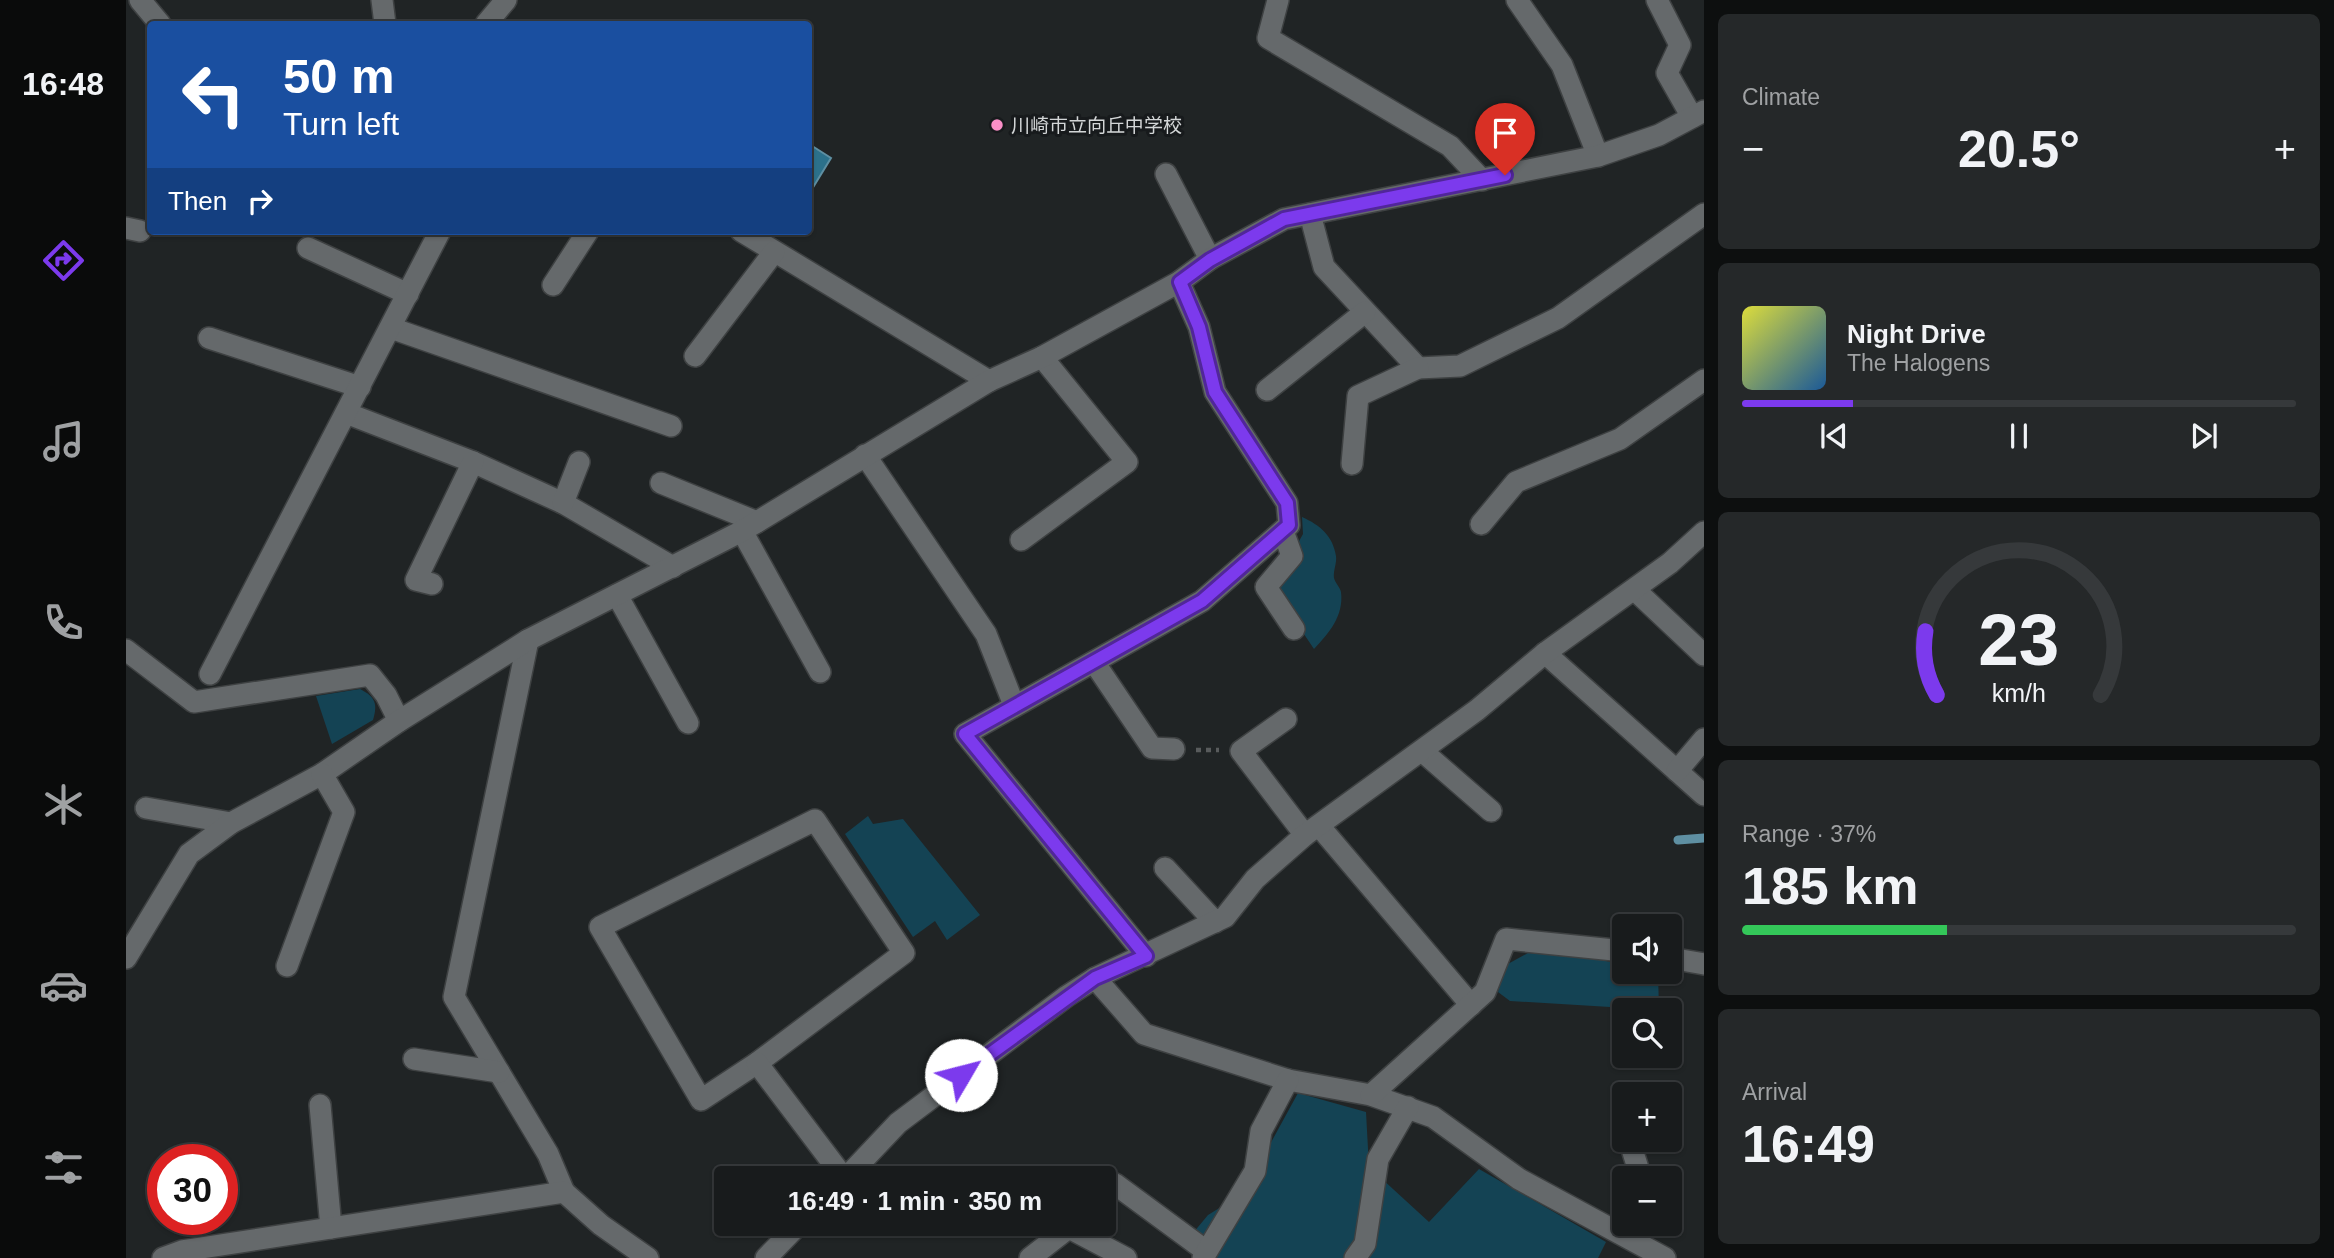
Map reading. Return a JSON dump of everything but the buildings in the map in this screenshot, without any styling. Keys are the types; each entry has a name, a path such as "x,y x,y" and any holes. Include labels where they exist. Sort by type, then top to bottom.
{"street":[{"path":"140,0 158,21"},
{"path":"382,0 385,21"},
{"path":"488,21 506,0"},
{"path":"1278,0 1268,38 1450,146 1482,180"},
{"path":"1517,0 1562,65 1598,156"},
{"path":"126,958 189,854 231,823 322,774 399,721 528,640 750,526 989,382 1042,357 1180,282 1210,260 1284,219 1598,156 1659,135 1698,114 1667,73 1680,45 1657,0"},
{"path":"1166,174 1210,260"},
{"path":"1310,214 1324,267 1418,368"},
{"path":"1352,464 1358,396 1418,368 1460,366 1558,318 1704,214"},
{"path":"210,674 438,235"},
{"path":"552,285 585,235"},
{"path":"747,235 989,382"},
{"path":"308,248 408,294"},
{"path":"695,356 774,252"},
{"path":"1146,956 965,734 1202,601 1289,525 1287,503 1215,392 1199,327 1180,282"},
{"path":"1267,390 1365,312"},
{"path":"391,328 671,426"},
{"path":"209,338 360,387"},
{"path":"1021,540 1126,462 1042,357"},
{"path":"1481,524 1516,482 1620,439 1704,380"},
{"path":"346,413 473,462 563,503 673,567"},
{"path":"865,455 986,634 1014,705"},
{"path":"432,584 416,580 473,462"},
{"path":"563,503 579,462"},
{"path":"661,483 750,526 820,672"},
{"path":"1283,531 1292,556 1266,587 1294,629"},
{"path":"857,1166 898,1123 1095,978 1225,918 1255,879 1312,831 1477,710 1613,601 1635,590 1704,532"},
{"path":"1635,590 1704,655"},
{"path":"617,595 688,723"},
{"path":"528,640 454,997 548,1154 564,1192 621,1250 648,1258"},
{"path":"126,650 194,702 370,675 386,695 399,721"},
{"path":"1545,653 1704,795"},
{"path":"1094,662 1153,748 1174,749"},
{"path":"1286,719 1241,751 1471,1005"},
{"path":"1677,771 1704,739"},
{"path":"1422,751 1491,811"},
{"path":"287,966 344,812 322,774"},
{"path":"146,808 231,823"},
{"path":"815,820 904,953 757,1063 701,1100 600,927 815,820"},
{"path":"1165,868 1215,922"},
{"path":"1371,1096 1485,992 1506,939 1612,950"},
{"path":"1682,960 1704,964"},
{"path":"1095,978 1143,1034 1288,1080 1371,1096 1433,1117 1519,1179 1612,1223"},
{"path":"414,1059 499,1072"},
{"path":"757,1063 836,1166"},
{"path":"1116,1185 1205,1255 1255,1171 1261,1131 1288,1080"},
{"path":"320,1105 331,1228"},
{"path":"1355,1258 1365,1244 1378,1160 1408,1107"},
{"path":"175,1256 331,1228 564,1192"},
{"path":"766,1258 787,1236"},
{"path":"1030,1258 1059,1236"},
{"path":"1089,1236 1126,1258"},
{"path":"1633,1236 1665,1258"}],"path":[{"path":"1174,749 1241,751"}],"shaded area":[{"path":"812,146 831,158 812,189"},
{"path":"1302,517 1329,537 1336,559 1334,578 1341,592 1338,616 1314,649 1273,588 1303,534"},
{"path":"360,689 374,701 373,720 332,744 316,696"},
{"path":"868,816 873,824 903,819 980,915 947,940 935,921 913,937 845,834"},
{"path":"1528,953 1592,958 1612,962 1612,984 1658,984 1659,998 1612,998 1612,1007 1510,1001 1498,992 1506,965"},
{"path":"1298,1093 1366,1112 1369,1167 1429,1222 1479,1169 1606,1242 1598,1258 1211,1258 1193,1233 1208,1215 1263,1181 1269,1146"}],"waterway":[{"path":"1678,840 1704,838"}],"place":[{"name":"川崎市立向丘中学校","path":"997,125"}],"route":[{"path":"961,1075 1067,996 1095,978 1146,956 965,734 1202,601 1289,525 1287,503 1215,392 1199,327 1180,282 1210,260 1284,219 1505,175"}]}
